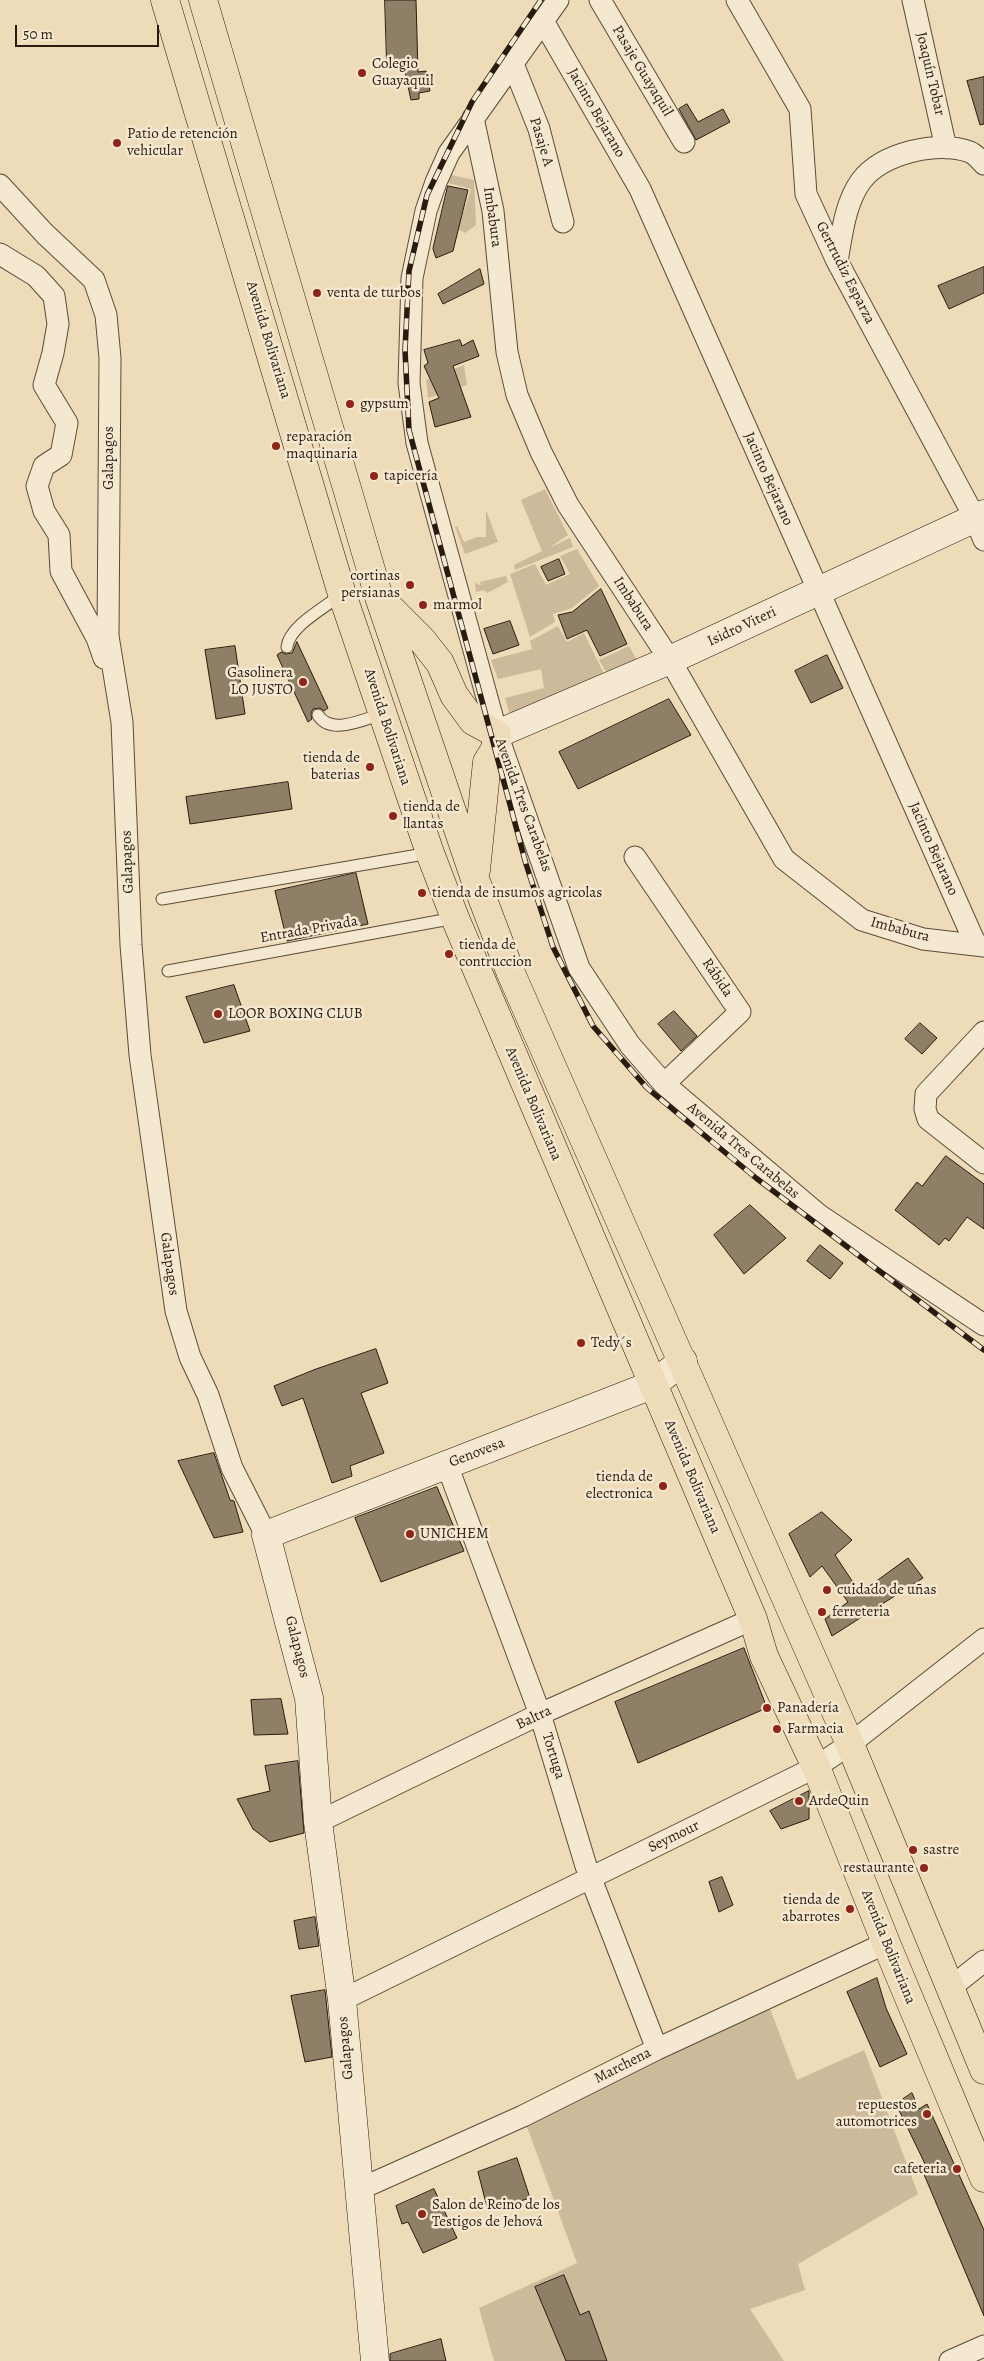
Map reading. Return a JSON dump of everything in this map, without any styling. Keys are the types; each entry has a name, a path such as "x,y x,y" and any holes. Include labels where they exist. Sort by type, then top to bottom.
{"main road":[{"name":"Avenida Bolivariana","path":"165,0 342,594 454,918 753,1619 764,1656 816,1767 886,1943 984,2178"},
{"path":"202,0 379,597 475,879 510,971 850,1744 984,2070"},
{"path":"379,597 422,640 440,663 454,695 473,721 498,734 495,749 487,762 475,879"}],"street":[{"name":"Avenida Tres Carabelas","path":"558,0 449,153 426,211 412,278 409,383 416,443 498,734 579,968 630,1044 664,1084 819,1215 984,1325"},
{"name":"Pasaje Guayaquil","path":"600,0 684,142"},
{"name":"Gertrudiz Esparza","path":"737,0 797,101 800,109 806,194 837,261 981,524"},
{"name":"Joaquín Tobar","path":"913,0 946,148"},
{"name":"Jacinto Bejarano","path":"544,21 640,189 818,592 980,946"},
{"name":"Pasaje A","path":"513,64 540,129 563,222"},
{"name":"Imbabura","path":"474,118 493,211 507,352 517,395 541,452 568,505 670,660 784,859 862,920 923,939 980,946"},
{"path":"837,261 847,211 862,180 892,157 920,149 946,148 980,154"},
{"name":"Galapagos","path":"0,185 45,234 94,280 106,315 110,358 108,636 122,722 131,945 140,1055 176,1311 190,1357 208,1395 232,1468 266,1535 309,1698 318,1822 342,2000 375,2361"},
{"path":"0,254 36,276 54,296 58,324 53,353 44,385 67,423 61,455 44,466 37,486 44,511 60,535 61,571 116,678"},
{"name":"Isidro Viteri","path":"498,734 670,660 818,592 981,524"},
{"name":"Rábida","path":"635,857 740,1012 664,1084"},
{"path":"984,1032 926,1094 925,1109 928,1119 984,1163"},
{"name":"Genovesa","path":"266,1535 652,1386 683,1361"},
{"name":"Tortuga","path":"447,1465 540,1714 591,1877 657,2049"},
{"name":"Baltra","path":"318,1822 540,1714 753,1619"},
{"name":"Seymour","path":"342,2000 816,1767 850,1744 984,1639"},
{"name":"Marchena","path":"360,2189 523,2116 657,2049 886,1943"},
{"path":"950,1988 984,1961"},
{"path":"950,2361 984,2346"}],"lane":[{"path":"287,647 288,638 294,630 342,594"},
{"path":"318,715 327,723 342,726 382,714"},
{"path":"162,899 430,853"},
{"name":"Entrada Privada","path":"168,971 454,918"}],"shaded area":[{"path":"451,175 474,180 476,225 465,233 458,229 471,189 448,183"},
{"path":"464,365 467,385 428,398 426,380"},
{"path":"545,489 568,535 549,548 570,538 573,547 515,570 514,565 542,551 521,500"},
{"path":"486,510 498,542 465,554 455,527 457,526 464,542 477,537 486,537"},
{"path":"577,549 599,586 572,608 553,614 555,622 530,637 510,574 535,564 546,585 570,574 560,556"},
{"path":"506,576 508,582 487,593 484,590 476,592 475,583 481,585 480,582"},
{"path":"558,626 567,642 584,633 604,674 510,716 505,698 544,688 541,669 498,679 491,660 532,649 530,641"},
{"path":"629,646 637,660 608,675 599,660"},
{"path":"766,1998 797,2080 864,2050 918,2194 798,2264 805,2290 750,2309 784,2361 494,2361 479,2308 577,2263 523,2116"}],"building":[{"path":"385,0 416,0 418,72 426,71 430,91 419,93 419,99 411,100 403,63 387,63"},
{"path":"984,77 984,124 980,125 967,81"},
{"path":"687,104 698,122 723,109 730,122 696,140 679,109"},
{"path":"448,186 468,190 453,251 436,258 433,249"},
{"path":"984,267 984,293 949,309 938,286"},
{"path":"480,269 484,284 443,304 438,294"},
{"path":"460,340 462,346 473,340 479,356 453,366 471,417 435,427 429,402 439,398 424,366 428,363 424,350"},
{"path":"559,559 565,574 548,581 541,567"},
{"path":"601,589 627,644 600,656 587,630 567,639 558,615 572,612"},
{"path":"510,621 519,645 493,654 484,629"},
{"name":"Gasolinera LO JUSTO","path":"297,642 328,708 324,711 320,708 313,709 311,713 312,719 308,722 277,655 281,652 285,654 292,653"},
{"path":"235,646 245,714 216,719 205,650"},
{"path":"827,655 843,688 811,703 795,671"},
{"path":"669,699 691,735 578,789 559,752"},
{"path":"288,782 292,809 190,824 186,797"},
{"path":"356,873 368,924 287,941 275,891"},
{"name":"LOOR BOXING CLUB","path":"234,985 250,1031 204,1043 186,997"},
{"path":"674,1011 697,1036 681,1051 658,1024"},
{"path":"920,1023 937,1038 922,1054 905,1039"},
{"path":"946,1156 984,1184 984,1229 967,1217 949,1241 945,1238 939,1245 895,1210 917,1182 922,1186"},
{"path":"750,1205 786,1238 744,1274 714,1235"},
{"path":"820,1245 843,1263 830,1279 807,1261"},
{"path":"376,1349 388,1383 361,1393 384,1453 350,1466 352,1476 332,1483 303,1398 282,1406 274,1386 316,1369"},
{"path":"214,1453 230,1500 234,1501 243,1532 214,1538 178,1461"},
{"name":"UNICHEM","path":"437,1487 464,1551 381,1582 355,1518"},
{"path":"822,1512 852,1540 835,1555 860,1593 908,1558 923,1578 832,1636 825,1619 848,1602 822,1566 810,1577 789,1534"},
{"path":"744,1648 767,1708 638,1763 615,1702"},
{"path":"281,1699 288,1734 254,1735 251,1700"},
{"path":"298,1761 304,1833 270,1842 253,1829 237,1799 270,1791 265,1766"},
{"name":"ArdeQuin","path":"809,1791 809,1819 781,1829 770,1811"},
{"path":"722,1877 733,1905 719,1912 709,1882"},
{"path":"315,1917 319,1946 299,1949 294,1921"},
{"path":"877,1978 886,2008 907,2054 880,2067 847,1992"},
{"path":"325,1990 332,2057 305,2062 291,1996"},
{"path":"912,2093 919,2109 927,2104 984,2230 984,2316 923,2172 928,2170 896,2104"},
{"path":"517,2158 530,2198 488,2211 478,2172"},
{"name":"Salon de Reino de los Testigos de Jehová","path":"434,2189 457,2238 423,2253 408,2222 402,2224 396,2206"},
{"path":"564,2275 580,2315 589,2311 607,2361 566,2361 535,2287"},
{"path":"441,2339 446,2361 390,2361 390,2354"}],"railway":[{"path":"541,0 472,102 427,195 409,271 405,350 409,430 526,864 553,947 593,1026 647,1088 756,1178 984,1350"}],"place":[{"name":"Colegio Guayaquil","path":"362,73"},
{"name":"Patio de retención vehicular","path":"117,143"},
{"name":"venta de turbos","path":"317,293"},
{"name":"gypsum","path":"350,404"},
{"name":"reparación maquinaria","path":"276,446"},
{"name":"tapicería","path":"374,476"},
{"name":"cortinas persianas","path":"410,585"},
{"name":"marmol","path":"423,605"},
{"name":"Gasolinera LO JUSTO","path":"303,682"},
{"name":"tienda de baterias","path":"370,767"},
{"name":"tienda de llantas","path":"393,816"},
{"name":"tienda de insumos agricolas","path":"422,893"},
{"name":"tienda de contruccion","path":"449,954"},
{"name":"LOOR BOXING CLUB","path":"218,1014"},
{"name":"Tedy´s","path":"581,1343"},
{"name":"tienda de electronica","path":"663,1486"},
{"name":"UNICHEM","path":"410,1534"},
{"name":"cuidado de uñas","path":"827,1590"},
{"name":"ferreteria","path":"822,1612"},
{"name":"Panadería","path":"767,1708"},
{"name":"Farmacia","path":"777,1729"},
{"name":"ArdeQuin","path":"799,1801"},
{"name":"sastre","path":"913,1850"},
{"name":"restaurante","path":"924,1868"},
{"name":"tienda de abarrotes","path":"850,1909"},
{"name":"repuestos automotrices","path":"927,2114"},
{"name":"cafeteria","path":"957,2169"},
{"name":"Salon de Reino de los Testigos de Jehová","path":"422,2214"}]}
